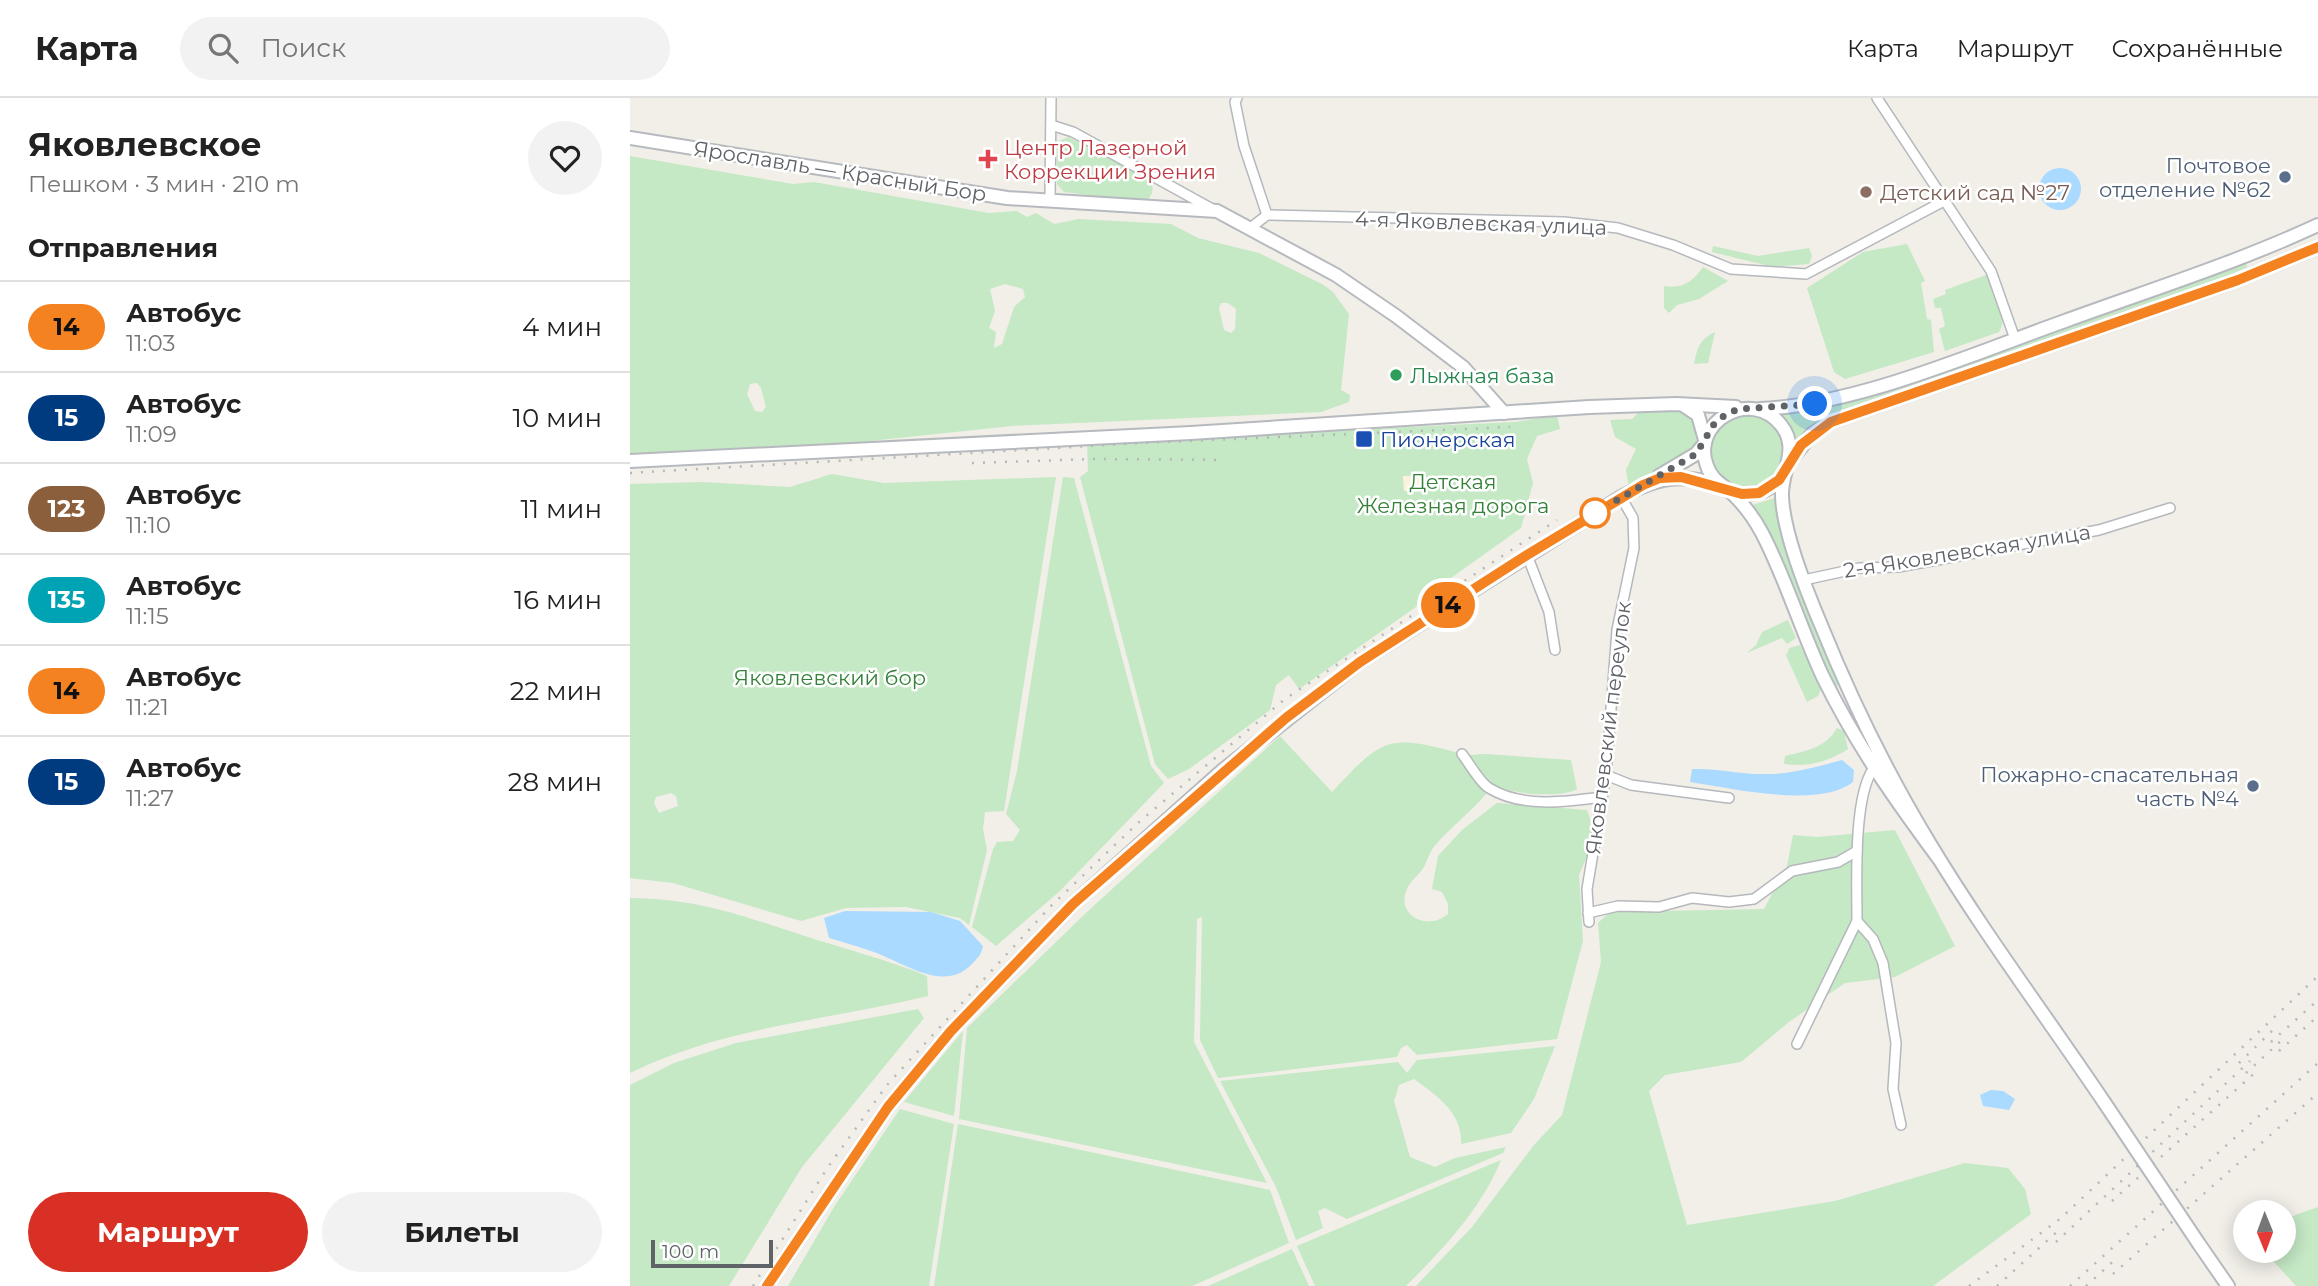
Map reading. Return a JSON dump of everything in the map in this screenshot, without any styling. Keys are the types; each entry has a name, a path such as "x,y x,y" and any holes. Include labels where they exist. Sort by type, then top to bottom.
{"main road":[{"name":"Ярославль — Красный Бор","path":"630,138 1007,198 1217,211"},
{"path":"1217,211 1336,275 1396,316 1463,368 1504,413"},
{"path":"767,1286 888,1107 951,1031 1073,904 1286,718 1360,662 1527,555 1696,454 1718,419 1731,412 1825,402 2015,339 2250,255 2318,225"},
{"path":"1643,485 1660,478 1681,477 1742,494 1759,493 1773,486 1801,445 1831,422 2238,280 2318,247"},
{"path":"1676,404 1695,411 1702,424 1709,471 1745,508 1765,538 1819,666 1873,769 1939,859 2228,1286"},
{"path":"630,461 1676,404 1750,409 1769,414 1785,430 1790,444 1783,506 1804,580 1847,682 1914,816 1939,859"}],"street":[{"path":"1050,200 1051,98"},
{"path":"1237,98 1235,102 1244,146 1267,215 1249,229"},
{"path":"1877,98 1995,278 2015,339"},
{"path":"1051,125 1073,132 1217,211"},
{"name":"4-я Яковлевская улица","path":"1267,215 1564,222 1618,228 1673,244 1731,269 1806,274 1944,201"},
{"name":"Яковлевский переулок","path":"1621,497 1633,518 1634,548 1617,630 1606,775 1587,889 1588,917 1618,906 1659,907 1692,898 1729,902 1754,900 1792,871 1838,862 1857,851"},
{"name":"2-я Яковлевская улица","path":"1804,580 1859,568 1898,567 1937,561 2086,533 2137,521 2170,508"},
{"path":"1527,555 1549,612 1555,650"},
{"path":"1462,754 1489,788 1515,799 1566,802 1601,797"},
{"path":"1797,1044 1857,921 1857,851 1865,782 1873,769"},
{"path":"1606,775 1631,785 1729,798"},
{"path":"1857,921 1873,939 1884,963 1896,1043 1893,1089 1901,1125"}],"green space":[{"path":"1068,137 1151,180 1153,190 1150,197 1145,202 1064,192 1057,184 1057,142"},
{"path":"630,156 793,184 814,182 989,213 1017,211 1027,217 1036,213 1054,224 1079,219 1171,224 1198,238 1259,253 1322,284 1333,292 1349,314 1341,390 1350,395 1349,402 1321,412 1012,426 832,445 630,456","holes":["1005,284 1023,289 1025,297 1014,307 1002,344 994,348 996,332 989,328 995,311 990,289","1221,303 1228,303 1236,309 1235,329 1231,333 1224,330 1219,308","757,383 761,388 766,407 762,412 755,411 747,394 750,384"]},
{"path":"1907,244 1925,281 1921,283 1927,319 1931,320 1934,352 1845,379 1834,372 1807,288 1863,252"},
{"path":"1713,246 1758,256 1809,248 1812,256 1809,264 1773,267 1712,252"},
{"path":"2246,263 2248,269 1828,416 1796,440 1781,414 1836,406"},
{"path":"1703,267 1728,281 1699,299 1677,305 1669,313 1664,308 1664,286 1686,283"},
{"path":"1986,275 1990,277 2001,304 2003,319 1999,332 1945,351 1939,329 1945,326 1941,308 1935,308 1933,299 1946,294 1945,290"},
{"path":"1715,332 1708,363 1694,364 1700,345"},
{"path":"1675,409 1692,418 1697,443 1690,452 1629,488 1626,470 1636,449 1615,437 1610,420 1632,419 1639,412"},
{"name":"Детская Железная дорога","path":"1557,415 1560,429 1537,436 1527,459 1533,483 1521,528 1430,593 1423,602 1299,689 1289,675 1276,685 1270,710 1189,769 1168,779 1155,764 1080,477 1088,471 1087,442 1515,422"},
{"path":"1754,415 1773,425 1781,437 1781,465 1773,477 1761,485 1740,487 1721,477 1713,465 1711,444 1721,425 1733,417"},
{"name":"Яковлевский бор","path":"832,474 884,483 1056,477 1004,811 985,812 983,829 987,850 969,925 960,918 906,907 846,908 801,921 673,883 630,878 630,484 703,482 790,487","holes":["671,793 676,796 678,806 659,813 654,803 656,797"]},
{"path":"1063,477 1074,478 1151,766 1164,783 1060,891 996,946 972,927 993,849 997,842 1013,841 1020,830 1006,814 1017,771"},
{"path":"1775,498 1778,513 1841,684 1838,686 1831,682 1749,506"},
{"path":"1788,620 1796,638 1787,644 1782,638 1747,653 1756,645 1762,632"},
{"path":"1800,645 1821,689 1818,696 1807,702 1785,653 1787,655 1789,648"},
{"path":"1837,728 1844,731 1848,749 1818,762 1784,764 1785,756 1821,744"},
{"path":"1280,736 1332,792 1363,761 1387,745 1415,743 1459,753 1486,794 1433,848 1424,867 1407,889 1405,906 1415,918 1423,921 1440,919 1448,914 1448,904 1442,892 1432,889 1438,856 1462,830 1497,803 1587,810 1591,821 1587,856 1579,875 1583,941 1557,1039 1417,1055 1407,1045 1401,1048 1397,1057 1218,1078 1200,1040 1202,917 1197,919 1194,1042 1267,1183 959,1119 967,1028 1087,912"},
{"path":"1468,755 1571,760 1577,789 1558,794 1506,790 1489,782"},
{"path":"1895,830 1955,946 1895,977 1845,983 1789,1022 1741,1062 1665,1075 1649,1091 1687,1225 1835,1201 1965,1163 2008,1168 2025,1189 2031,1214 1933,1286 1416,1286 1472,1227 1534,1145 1562,1115 1601,962 1598,923 1610,912 1764,909 1787,866 1793,835 1817,837"},
{"path":"630,898 678,902 721,910 883,960 927,976 928,996 739,1035 665,1057 630,1073"},
{"path":"918,1009 924,1018 802,1167 729,1286 630,1286 630,1085 674,1063 736,1043"},
{"path":"963,1031 954,1116 904,1102"},
{"path":"1555,1046 1534,1099 1511,1133 1461,1144 1458,1123 1440,1099 1414,1079 1399,1085 1394,1101 1410,1157 1435,1167 1455,1158 1506,1147 1503,1153 1347,1219 1325,1208 1318,1211 1323,1228 1296,1240 1276,1187 1220,1081 1398,1062 1407,1073 1417,1060"},
{"path":"900,1109 954,1124 929,1286 788,1286 834,1207"},
{"path":"958,1124 1270,1190 1289,1243 1192,1286 934,1286"},
{"path":"1501,1160 1472,1212 1406,1286 1315,1286 1297,1246"},
{"path":"2318,1207 2318,1286 2296,1286 2276,1264 2296,1264 2296,1215"},
{"path":"1292,1249 1309,1286 1208,1286"}],"sand":[{"path":"1423,475 1423,490 1404,491 1403,476"}],"water":[{"path":"2060,168 2075,174 2081,189 2075,204 2060,210 2045,204 2039,189 2045,174"},
{"path":"1842,760 1854,770 1853,782 1838,790 1819,794 1751,792 1690,782 1692,769 1772,774"},
{"path":"845,911 931,912 960,921 983,946 979,956 961,973 936,976 923,973 871,951 829,938 824,918"},
{"path":"1991,1090 2003,1091 2015,1099 2009,1110 1983,1106 1980,1095"}],"railway":[{"path":"630,473 1142,443 1510,427"},
{"path":"972,463 1094,459 1221,460"},
{"path":"753,1286 828,1167 887,1085 1050,907 1139,822 1285,699 1557,520"},
{"path":"1969,1286 2060,1219 2318,976"},
{"path":"2271,1042 2318,1000"},
{"path":"2279,1051 2318,1016"},
{"path":"2239,1063 2274,1029"},
{"path":"2246,1073 2282,1040"},
{"path":"2056,1242 2250,1061"},
{"path":"2070,1286 2318,1063"},
{"path":"2112,1201 2258,1070"},
{"path":"2113,1274 2318,1093"},
{"path":"1997,1286 2059,1230"},
{"path":"2086,1286 2118,1257"}],"bus line":[{"name":"14","path":"767,1286 823,1199 888,1107 951,1031 1020,958 1073,904 1177,810 1286,718 1360,662 1527,555 1652,481 1667,477 1688,477 1742,494 1759,493 1773,486 1801,445 1818,429 1831,422 2238,280 2318,247"}],"place":[{"name":"Центр Лазерной Коррекции Зрения","path":"988,159"},
{"name":"Почтовое отделение №62","path":"2285,177"},
{"name":"Детский сад №27","path":"1866,192"},
{"name":"Лыжная база","path":"1396,375"},
{"name":"Пионерская","path":"1364,439"},
{"name":"Пожарно-спасательная часть №4","path":"2253,786"}],"route":[{"path":"1595,513 1696,454 1714,424 1725,415 1738,409 1815,404"}]}
